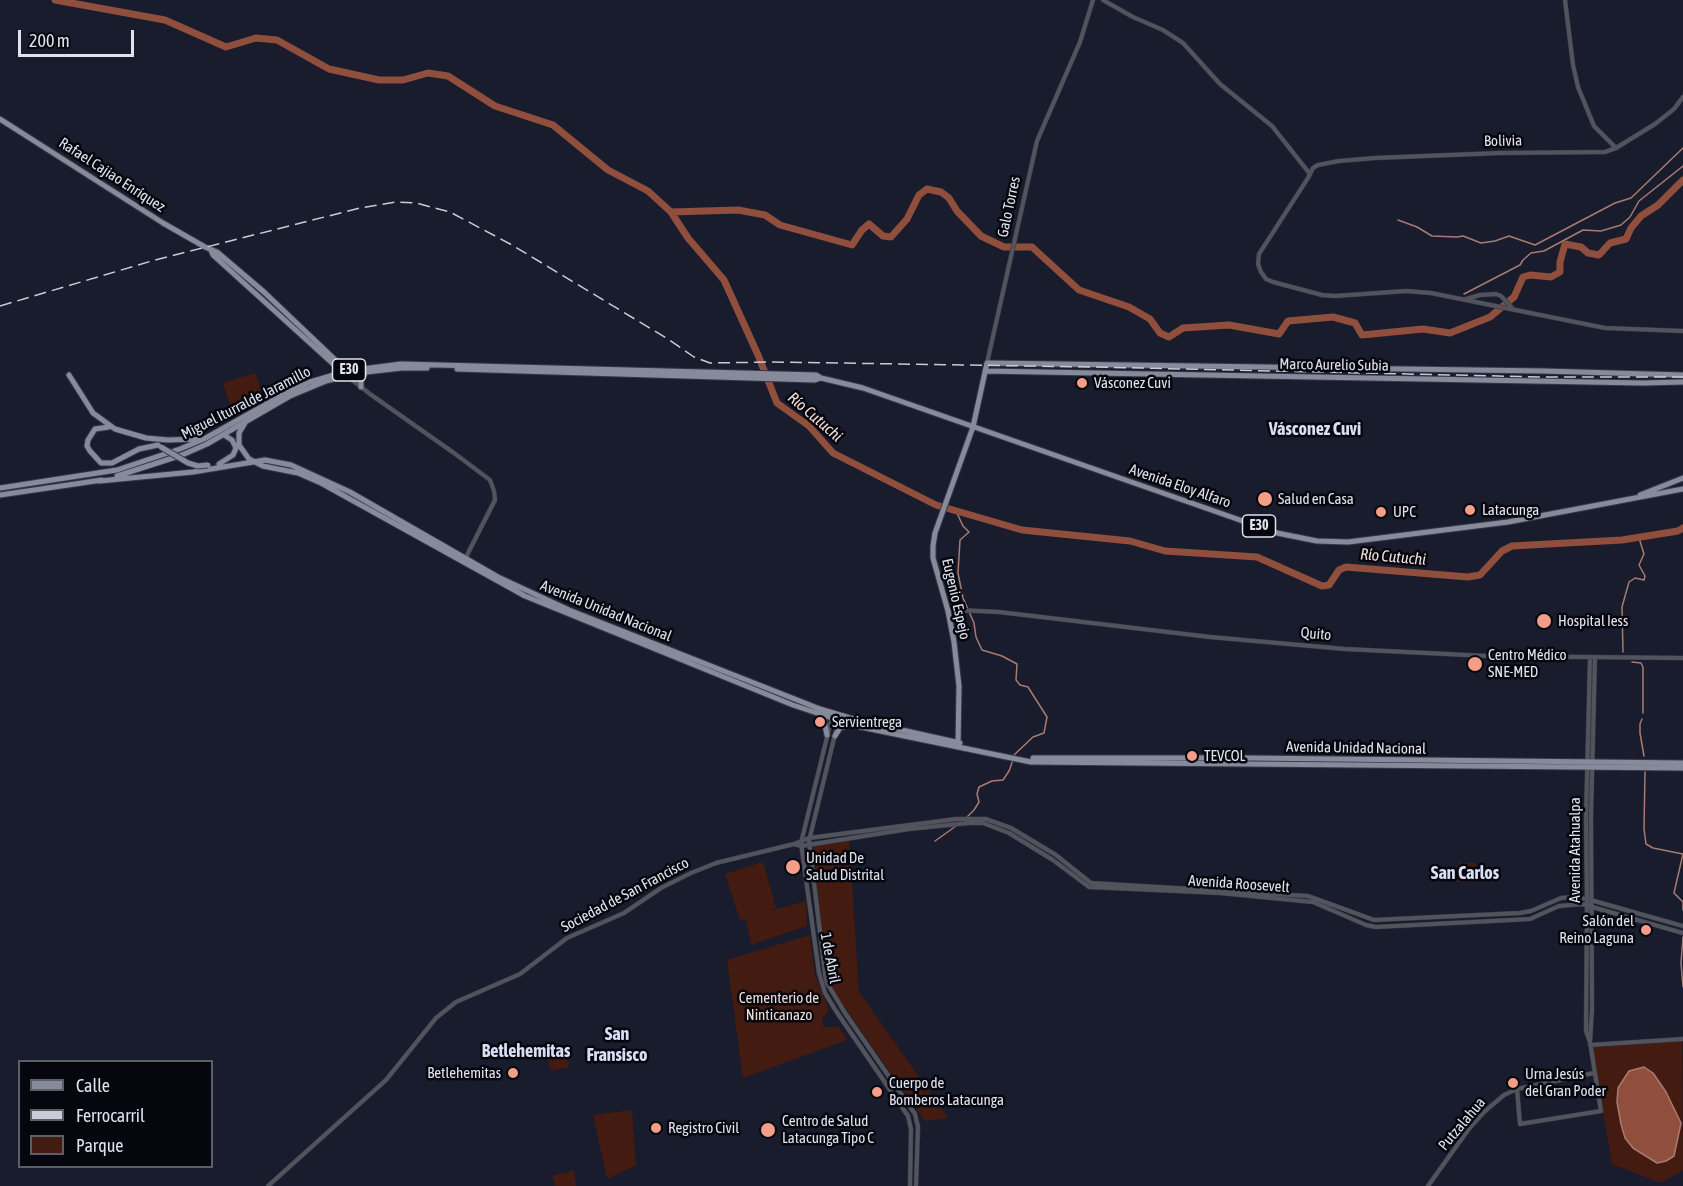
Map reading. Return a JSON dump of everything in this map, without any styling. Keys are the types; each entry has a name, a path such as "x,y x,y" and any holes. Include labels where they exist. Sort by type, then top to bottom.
{"main road":[{"name":"Rafael Cajiao Enríquez","path":"0,118 163,223 217,252 346,373"},
{"name":"Galo Torres","path":"973,427 987,363"},
{"name":"Marco Aurelio Subia","path":"987,363 1683,375"},
{"name":"Miguel Iturralde Jaramillo","path":"1,487 117,470 204,439 288,392 346,373 401,364 719,375"},
{"name":"Miguel Iturralde Jaramillo","path":"1,495 99,481 182,455 224,435 290,396 346,373 402,368 719,375"},
{"name":"Marco Aurelio Subia","path":"986,371 1683,382"},
{"path":"361,387 361,380 367,372"},
{"path":"69,375 93,413 125,436 160,446 188,463 198,466 219,464 228,466"},
{"name":"Avenida Eloy Alfaro","path":"719,375 816,375 863,388 1277,533 1317,541 1348,542 1508,522 1683,489"},
{"path":"245,423 239,433 239,445 244,455 254,461"},
{"path":"160,446 139,449 112,464 101,463 87,446 88,440 99,427 113,428 146,438 204,439"},
{"name":"Eugenio Espejo","path":"958,745 959,686 948,611 933,558 935,533 973,427"},
{"path":"219,464 233,455 236,448 232,440 224,435"},
{"name":"Avenida Unidad Nacional","path":"99,481 193,472 254,461 263,466 298,473 545,600 832,716 1016,760 1070,763 1683,763"},
{"path":"1633,499 1683,478"},
{"name":"Avenida Unidad Nacional","path":"465,560 503,585 550,608 821,715 832,716"},
{"path":"821,715 827,735"},
{"name":"Avenida Unidad Nacional","path":"839,718 853,725 958,745"},
{"path":"835,736 840,728 853,725"},
{"name":"Avenida Unidad Nacional","path":"1590,764 1683,768"}],"street":[{"name":"Galo Torres","path":"987,363 1037,141 1080,42 1093,0"},
{"path":"1103,0 1163,30 1183,43 1220,84 1272,126 1310,174 1258,254 1260,272 1266,279 1322,295 1406,291 1431,293 1605,328 1683,331"},
{"path":"1565,0 1578,87 1594,126 1616,148"},
{"name":"Bolivia","path":"1310,174 1318,165 1348,160 1500,153 1595,153 1616,148 1655,124 1674,109 1683,97"},
{"path":"1463,300 1490,294 1501,296 1515,310"},
{"name":"Rafael Cajiao Enríquez","path":"346,373 361,387 487,477 492,485 495,500 465,560"},
{"name":"Quito","path":"948,611 996,612 1210,637 1345,649 1487,656 1683,658"},
{"name":"Avenida Atahualpa","path":"1590,657 1590,764"},
{"name":"Avenida Atahualpa","path":"1517,1089 1520,1124 1601,1111 1590,1043 1590,906 1586,817 1595,657"},
{"name":"1 de Abril","path":"832,716 801,839 820,979 836,1011 908,1116 911,1129 910,1186"},
{"name":"1 de Abril","path":"839,718 809,838 827,983 915,1114 918,1127 916,1186"},
{"name":"Avenida Roosevelt","path":"801,846 893,829 974,818 998,822 1011,828 1056,855 1091,883 1308,896 1374,920 1520,913 1531,911 1561,898 1589,899 1681,925"},
{"name":"Avenida Roosevelt","path":"801,839 893,829 983,823 1009,833 1053,860 1089,887 1220,893 1313,902 1366,925 1376,927 1530,919 1571,903 1590,906 1683,933"},
{"name":"Sociedad de San Francisco","path":"268,1186 386,1080 436,1018 456,1002 519,974 567,938 624,913 661,888 691,873 716,863 794,844 801,839"},
{"name":"Sociedad de San Francisco","path":"794,844 801,846"},
{"path":"1677,931 1681,925"},
{"path":"1590,1043 1682,1039"},
{"name":"Putzalahua","path":"1428,1186 1468,1130 1504,1095 1517,1089 1594,1073"}],"green space":[{"path":"255,373 262,394 230,404 223,383"},
{"path":"849,838 859,992 948,1118 925,1121 827,983 812,844"},
{"path":"763,862 776,908 769,911 806,901 807,926 751,945 746,919 740,920 725,874"},
{"path":"1458,863 1476,863 1476,882 1457,882"},
{"name":"Cementerio de Ninticanazo","path":"810,935 815,975 829,1010 822,1019 824,1027 839,1027 847,1040 743,1078 727,960"},
{"path":"1682,1039 1683,1170 1663,1182 1658,1182 1612,1164 1592,1047"},
{"path":"563,1046 569,1067 551,1071 546,1051"},
{"path":"632,1110 636,1165 607,1179 593,1115"},
{"path":"574,1170 576,1186 555,1186 552,1176"}],"shaded area":[{"path":"1644,1067 1653,1073 1666,1092 1681,1123 1674,1156 1657,1163 1633,1148 1625,1138 1617,1102 1618,1088 1629,1071"}],"waterway":[{"name":"Río Cutuchi","path":"55,0 165,20 226,47 256,38 277,40 329,69 379,80 403,80 428,73 448,76 495,106 553,125 608,170 648,191 671,212 688,238 724,280 777,403 809,426 833,453 936,505 1022,530 1130,541 1165,551 1257,557 1322,586 1329,585 1339,570 1346,567 1468,577 1480,575 1502,551 1512,546 1622,540 1678,531 1683,528"},
{"path":"1398,220 1432,236 1463,236 1481,243 1509,236 1535,245 1615,203 1631,198 1683,148"},
{"path":"1464,294 1520,265 1531,253 1544,251 1583,230 1601,231 1621,225 1630,217 1639,201 1683,166"},
{"path":"671,212 738,210 765,215 780,225 852,245 869,224 883,236 891,237 907,219 919,195 927,189 941,192 949,198 957,211 981,236 1004,247 1032,247 1079,290 1129,307 1150,319 1160,333 1169,337 1183,328 1229,325 1279,334 1288,321 1333,317 1355,323 1362,335 1423,329 1450,333 1490,317 1514,297 1523,277 1530,275 1551,277 1560,272 1565,244 1581,247 1588,253 1599,255 1610,243 1626,239 1631,228 1641,216 1658,205 1683,180"},
{"path":"956,511 963,526 969,532 960,540 958,573 963,598 974,623 976,637 982,650 1002,656 1017,664 1016,680 1020,685 1028,687 1047,717 1044,733 1033,737 1014,755"},
{"path":"1623,652 1622,607 1629,582 1635,578 1644,580 1645,576 1639,565 1644,554 1639,538"},
{"path":"1632,662 1641,663 1643,667 1643,713"},
{"path":"1642,719 1640,733 1644,756"},
{"path":"967,817 979,802 977,794 979,787 992,781 1003,780 1013,760"},
{"path":"1645,772 1646,844 1653,848 1683,854 1674,893 1683,902 1683,910"},
{"path":"935,841 956,826"},
{"path":"1683,937 1681,963 1683,987"}],"railway":[{"path":"0,306 155,260 360,208 396,202 416,203 450,212 512,245 694,357 710,363 1094,367 1543,377 1683,377"}],"place":[{"name":"Vásconez Cuvi","path":"1082,383"},
{"name":"Salud en Casa","path":"1265,499"},
{"name":"Latacunga","path":"1470,510"},
{"name":"UPC","path":"1381,512"},
{"name":"Hospital Iess","path":"1544,621"},
{"name":"Centro Médico SNE-MED","path":"1475,664"},
{"name":"Servientrega","path":"820,722"},
{"name":"TEVCOL","path":"1192,756"},
{"name":"Unidad De Salud Distrital","path":"793,867"},
{"name":"Salón del Reino Laguna","path":"1646,930"},
{"name":"Betlehemitas","path":"513,1073"},
{"name":"Urna Jesús del Gran Poder","path":"1513,1083"},
{"name":"Cuerpo de Bomberos Latacunga","path":"877,1092"},
{"name":"Registro Civil","path":"656,1128"},
{"name":"Centro de Salud Latacunga Tipo C","path":"768,1130"}],"district":[{"name":"Vásconez Cuvi","path":"1315,429"},
{"name":"San Carlos","path":"1465,873"},
{"name":"San Fransisco","path":"617,1044"},
{"name":"Betlehemitas","path":"526,1051"}]}
